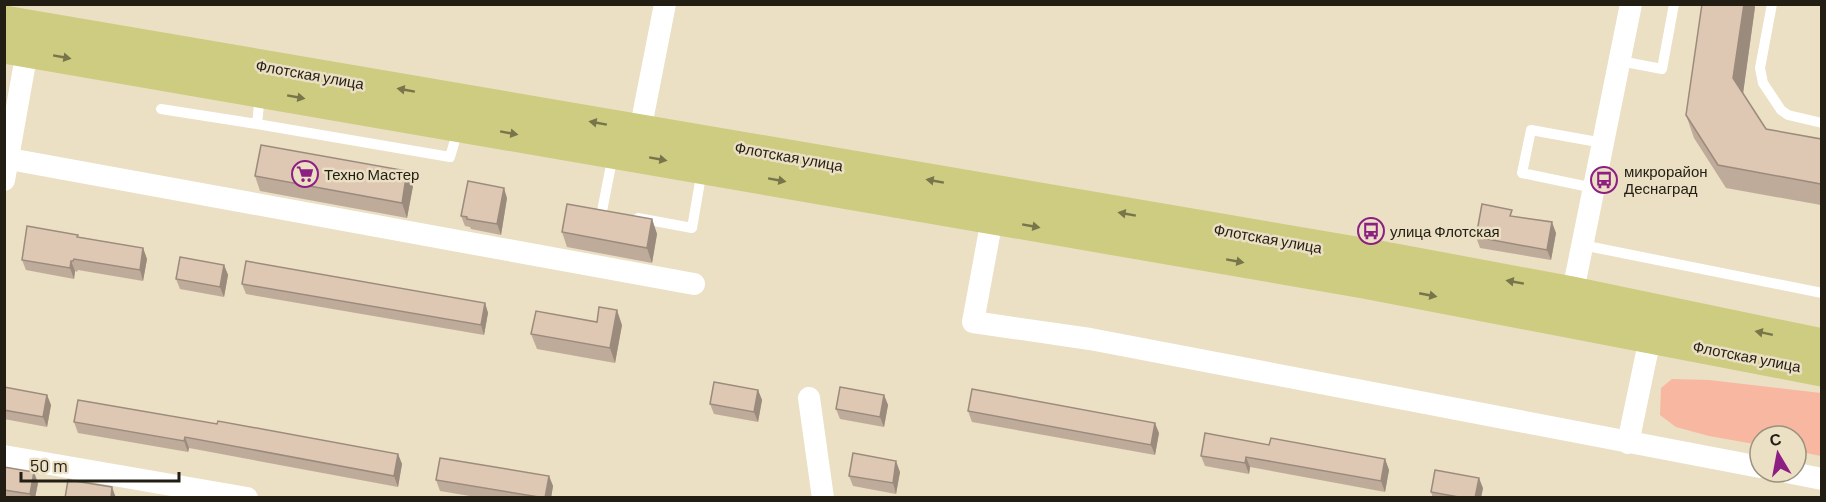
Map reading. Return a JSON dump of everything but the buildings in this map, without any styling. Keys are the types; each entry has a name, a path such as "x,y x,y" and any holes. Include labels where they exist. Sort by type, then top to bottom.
{"main road":[{"name":"Флотская улица","path":"4,21 640,131 704,154 992,219 1364,282 1569,307 1821,345"},
{"name":"Флотская улица","path":"16,49 614,152 704,154 1367,255 1569,307 1650,338 1821,370"}],"street":[{"path":"640,131 666,4"},
{"path":"1569,307 1631,4"},
{"path":"16,49 6,166 694,284"},
{"path":"992,219 973,322 1090,339 1748,465"},
{"path":"1628,443 1650,338"},
{"path":"809,398 823,498"},
{"path":"4,456 248,498"}],"lane":[{"path":"1620,61 1662,69 1674,4"},
{"path":"1772,4 1760,68 1763,83 1781,110 1788,115 1821,123"},
{"path":"257,124 260,91"},
{"path":"161,109 450,157 460,125"},
{"path":"1594,188 1522,173 1532,130 1603,144"},
{"path":"614,152 614,213"},
{"path":"591,209 692,228 704,154"},
{"path":"1582,245 1821,292"}],"shaded area":[{"path":"1672,379 1709,380 1821,393 1821,456 1808,453 1808,424 1748,424 1748,443 1676,427 1660,415 1661,388"}],"place":[{"name":"Техно Мастер","path":"305,174"},
{"name":"микрорайон Деснаград","path":"1604,180"},
{"name":"улица Флотская","path":"1371,231"}]}
